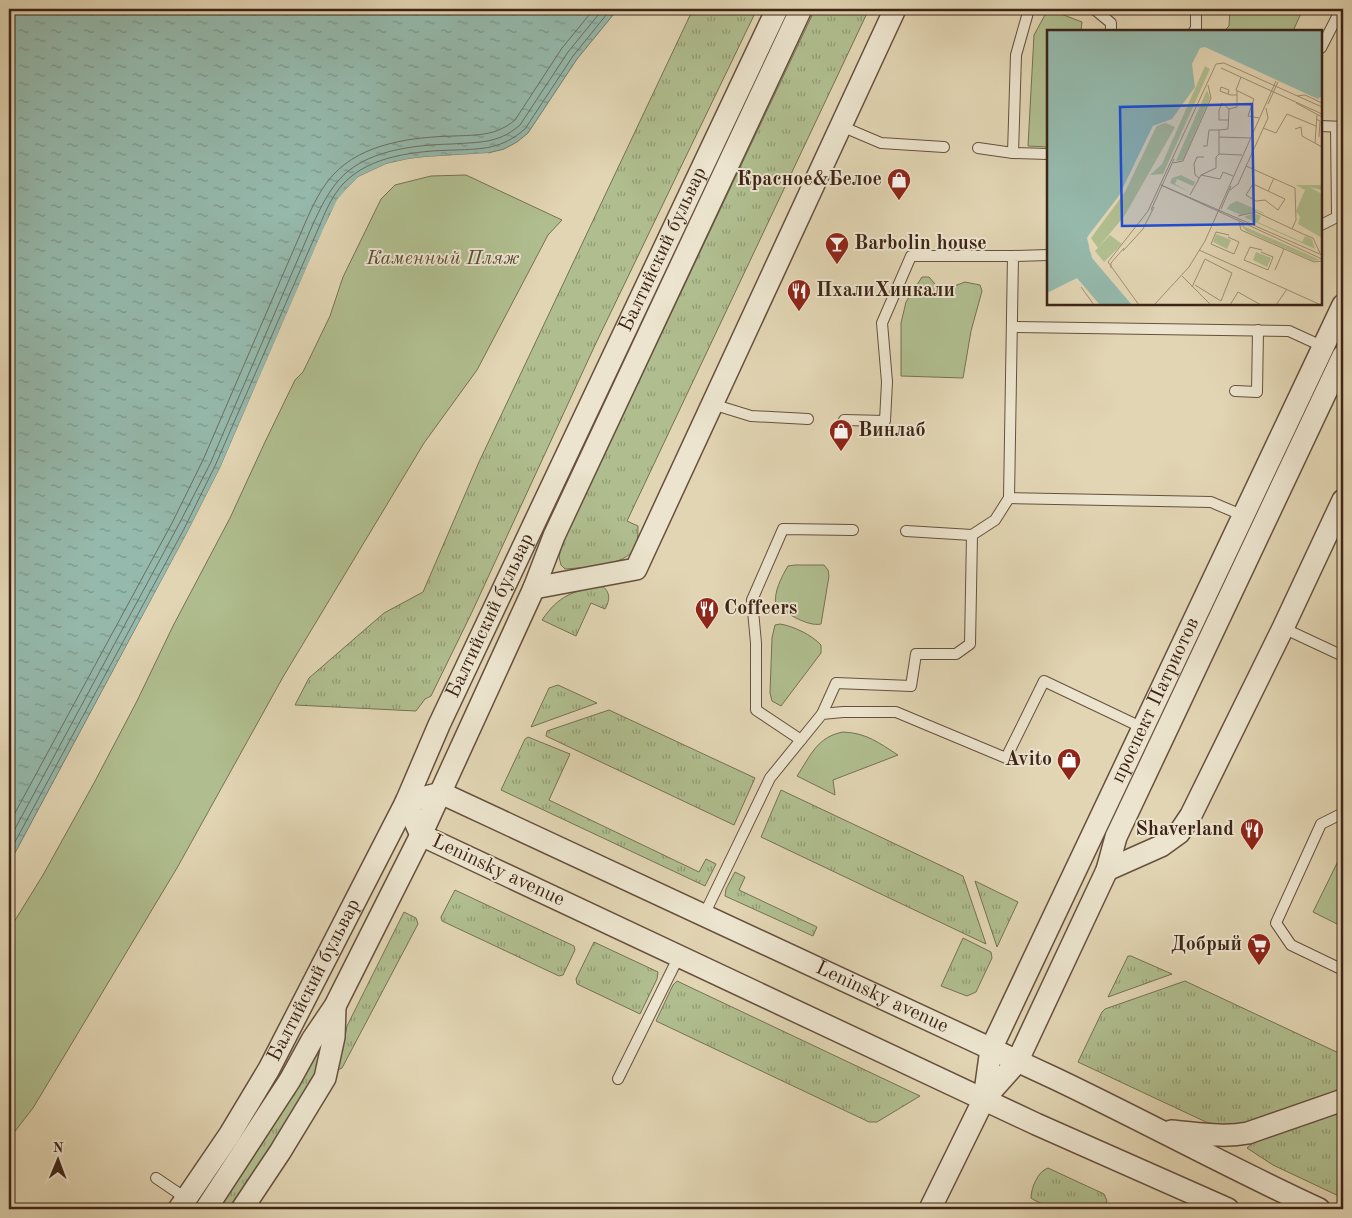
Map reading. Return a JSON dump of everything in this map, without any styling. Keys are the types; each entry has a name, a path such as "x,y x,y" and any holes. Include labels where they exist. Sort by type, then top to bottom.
{"street":[{"name":"Балтийский бульвар","path":"183,1204 230,1134 269,1069 406,802 438,726 777,9"},
{"name":"Балтийский бульвар","path":"206,1209 290,1080 312,1040 335,1006 421,835 534,588 554,536 801,9"},
{"path":"534,588 636,569 895,9"},
{"name":"проспект Патриотов","path":"984,1100 991,1049 1343,305"},
{"name":"проспект Патриотов","path":"930,1209 984,1100 1017,1062 1107,870 1116,837 1343,356"},
{"path":"1107,870 1162,846 1179,832 1191,815 1283,628 1343,500"},
{"path":"421,835 406,802 440,793"},
{"name":"Leninsky avenue","path":"440,793 991,1049 1159,1129 1243,1173 1319,1209"},
{"name":"Leninsky avenue","path":"421,835 1196,1202 1228,1209"},
{"path":"242,1209 280,1152 324,1078 334,1037 335,1006"},
{"path":"1159,1129 1220,1136 1248,1134 1343,1100"}],"lane":[{"path":"1013,153 1016,55 1029,9"},
{"path":"1094,9 1111,23 1111,30"},
{"path":"1195,30 1196,9"},
{"path":"1322,46 1341,9"},
{"path":"841,126 881,143 944,147"},
{"path":"1322,126 1339,127 1336,217 1322,224"},
{"path":"978,148 1013,153 1047,154"},
{"path":"844,420 885,421 887,382 882,322 911,256 1047,256"},
{"path":"906,531 972,535 995,520 1009,498 1013,256"},
{"path":"1012,327 1290,330 1324,347"},
{"path":"1235,392 1257,392 1258,330"},
{"path":"712,404 751,416 808,419"},
{"path":"1009,498 1211,502 1244,516"},
{"path":"801,740 756,710 756,643 752,600 783,529 853,530"},
{"path":"704,915 770,778 822,714 836,683 911,686 916,654 956,654 970,644 972,535"},
{"path":"1283,628 1343,656"},
{"path":"822,714 896,712 1006,758 1044,681 1143,728"},
{"path":"1343,813 1321,824 1276,923 1290,945 1343,970"},
{"path":"618,1079 679,956"},
{"path":"156,1178 183,1204"}],"green space":[{"path":"693,9 757,9 596,343 472,612 431,696 425,699 416,711 295,705 309,678 384,613 423,592 479,462"},
{"path":"815,9 869,9 627,521 638,526 637,542 627,556 618,561 596,566 565,569 561,565 559,557 562,544"},
{"path":"1230,9 1303,9 1293,30 1225,30 1229,26"},
{"path":"1056,12 1082,22 1081,30 1047,30 1047,147 1028,146 1034,35 1046,13"},
{"name":"Каменный Пляж","path":"466,175 562,220 548,235 477,370 424,443 283,677 177,868 33,1108 9,1139 9,930 43,875 137,701 173,626 230,518 295,380 303,372 330,316 343,277 381,199 395,185 431,176"},
{"path":"922,277 929,277 941,291 965,282 980,285 982,291 971,331 963,378 901,376 901,323 906,302"},
{"path":"824,565 828,570 829,576 821,624 804,621 776,605 777,590 781,580 788,566"},
{"path":"601,585 608,593 607,606 605,609 591,603 576,636 542,620 560,600 582,590"},
{"path":"780,624 802,632 821,645 821,653 781,706 772,701 770,693 772,638 775,625"},
{"path":"558,685 597,703 531,727 549,688"},
{"path":"609,710 755,778 734,825 546,736 547,731"},
{"path":"843,732 859,734 879,743 898,755 833,780 835,795 797,776 811,754 821,743 834,734"},
{"path":"528,737 570,754 549,800 699,872 706,859 716,864 705,886 501,790 525,739"},
{"path":"781,790 963,876 986,944 761,837"},
{"path":"1343,851 1343,927 1313,912"},
{"path":"735,872 745,877 739,890 817,927 813,936 725,896 726,889"},
{"path":"975,881 1018,902 997,947"},
{"path":"455,890 574,946 575,950 563,975 559,976 442,921 441,917"},
{"path":"404,912 416,918 418,924 342,1068 338,1070 347,1026"},
{"path":"963,938 991,952 992,958 976,992 967,996 941,986"},
{"path":"594,942 658,972 657,979 640,1014 577,984 576,979"},
{"path":"1128,956 1131,956 1172,974 1108,997"},
{"path":"677,981 920,1096 877,1122 869,1122 656,1021 673,985"},
{"path":"1185,981 1343,1055 1343,1090 1250,1122 1220,1126 1206,1122 1078,1062 1105,1009"},
{"path":"317,1054 319,1057 316,1073 271,1147 230,1209 219,1209 263,1142"},
{"path":"1343,1111 1343,1198 1273,1165 1247,1148 1254,1142"},
{"path":"1048,1168 1104,1194 1107,1201 1103,1209 1053,1209 1031,1198 1036,1180"}],"water":[{"path":"9,9 618,9 577,59 528,133 517,142 504,149 488,153 425,157 386,164 358,177 347,188 330,214 220,468 9,864"}],"pier":[{"path":"488,153 489,156 408,161 387,167 359,179 339,202 222,470 191,533 9,866 220,468 337,200 358,177 386,164 425,157"}],"place":[{"name":"Красное&Белое","path":"899,201"},
{"name":"Barbolin house","path":"837,265"},
{"name":"ПхалиХинкали","path":"799,312"},
{"name":"Винлаб","path":"841,452"},
{"name":"Coffeers","path":"707,630"},
{"name":"Avito","path":"1069,781"},
{"name":"Shaverland","path":"1252,851"},
{"name":"Добрый","path":"1259,966"}]}
